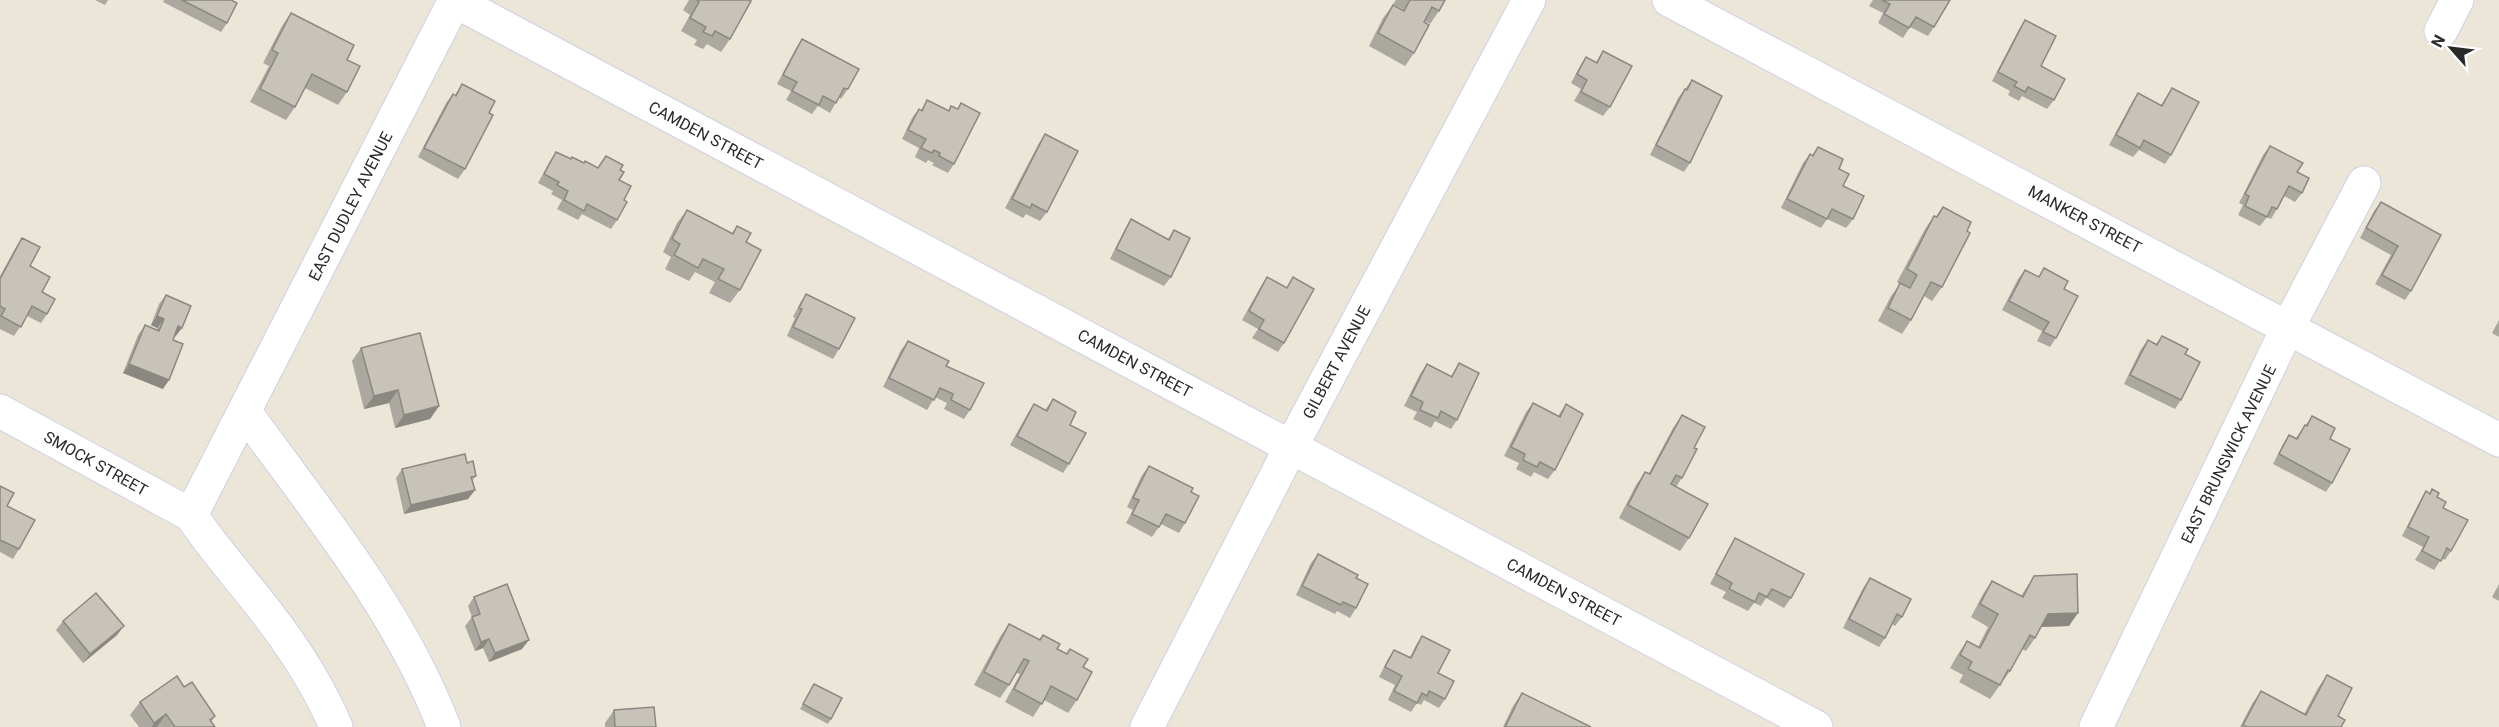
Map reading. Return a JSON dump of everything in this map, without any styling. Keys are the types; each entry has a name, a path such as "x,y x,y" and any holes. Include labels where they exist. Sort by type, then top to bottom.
{"street":[{"name":"CAMDEN STREET","path":"454,0 1816,727"},
{"name":"EAST DUDLEY AVENUE","path":"191,515 454,0"},
{"name":"GILBERT AVENUE","path":"1147,727 1291,447 1529,0"},
{"name":"MANKER STREET","path":"1669,0 2499,440"},
{"path":"2442,31 2457,0"},
{"name":"EAST BRUNSWICK AVENUE","path":"2096,727 2288,327 2364,183"},
{"name":"SMOCK STREET","path":"0,411 191,515"},
{"path":"245,412 382,602 426,682 444,727"},
{"path":"191,515 211,545 285,637 322,698 336,727"}],"building":[{"path":"182,0 231,0 237,3 227,23"},
{"path":"697,0 751,1 730,39 715,31 712,36 703,32 706,27 690,18 699,2"},
{"path":"1410,0 1445,0 1439,11 1432,7 1424,22 1429,25 1414,53 1378,33 1393,5 1404,11"},
{"path":"1882,0 1950,0 1934,27 1916,17 1909,28 1884,14 1890,4"},
{"path":"291,13 354,45 347,60 360,66 347,92 312,74 295,107 260,89 278,53 272,50"},
{"path":"2025,20 2056,36 2041,66 2065,79 2054,100 2028,87 2025,92 2014,86 2017,82 1998,72"},
{"path":"802,39 859,69 848,89 844,88 836,103 823,96 819,105 792,91 797,82 783,75"},
{"path":"1603,51 1632,66 1610,107 1581,92 1587,80 1577,74 1586,57 1597,63"},
{"path":"1692,80 1722,96 1690,163 1656,145"},
{"path":"462,84 495,101 489,113 493,115 465,169 424,148 453,94 456,96"},
{"path":"2172,88 2199,102 2171,155 2144,140 2140,148 2116,135 2138,93 2162,106"},
{"path":"927,100 949,111 951,106 958,109 961,103 980,113 954,164 939,156 940,153 934,150 932,153 921,148 926,139 908,130 919,109 922,111"},
{"path":"1045,134 1078,151 1047,212 1032,204 1030,208 1012,199"},
{"path":"2270,146 2303,163 2297,172 2309,178 2302,193 2289,186 2277,209 2272,207 2267,217 2245,206 2249,196 2245,194"},
{"path":"1818,147 1843,159 1839,169 1849,174 1843,186 1864,196 1853,219 1832,209 1827,219 1787,199 1810,154 1813,156"},
{"path":"556,152 571,159 572,157 584,163 585,161 598,168 606,156 623,165 620,170 624,172 619,180 631,186 624,200 627,202 617,220 587,204 584,211 564,200 568,191 557,185 559,182 544,174"},
{"path":"2381,202 2441,235 2411,291 2382,275 2398,246 2366,228"},
{"path":"1943,207 1971,222 1967,231 1970,233 1942,287 1931,282 1911,320 1888,308 1900,283 1910,288 1917,275 1907,269 1934,216 1937,217"},
{"path":"687,210 733,234 737,226 751,233 746,242 761,250 740,290 718,279 724,269 703,259 698,268 674,255 680,244 672,239"},
{"path":"1131,219 1169,240 1174,230 1190,238 1171,277 1116,249"},
{"path":"22,238 40,247 30,266 50,277 42,292 55,299 47,314 32,306 21,327 1,316 5,309 0,306 0,279"},
{"path":"2044,268 2068,281 2064,289 2078,296 2056,338 2043,332 2049,322 2009,301 2025,270 2039,277"},
{"path":"1267,277 1287,288 1293,277 1314,289 1284,343 1259,329 1264,320 1249,311"},
{"path":"806,294 855,318 839,349 793,327"},
{"path":"166,295 191,306 182,328 178,326 173,340 183,344 169,380 129,364 145,325 159,331 164,319 157,316"},
{"path":"420,333 439,406 404,415 398,390 374,396 361,348"},
{"path":"2162,336 2188,349 2185,354 2200,362 2181,400 2130,375 2148,340 2157,345"},
{"path":"908,341 949,361 946,366 984,383 970,410 951,400 953,394 940,388 934,400 889,378"},
{"path":"1459,363 1479,373 1457,420 1441,411 1438,418 1420,410 1423,402 1411,396 1427,364 1452,377"},
{"path":"1053,399 1076,412 1070,425 1086,433 1069,464 1017,436 1034,404 1047,411"},
{"path":"1533,403 1560,417 1566,404 1583,414 1555,470 1540,462 1537,467 1523,460 1525,454 1511,447"},
{"path":"1682,415 1705,427 1682,478 1676,475 1671,484 1708,504 1689,538 1628,505 1645,472 1650,474"},
{"path":"2312,416 2335,428 2330,439 2350,449 2332,483 2279,454 2289,435 2297,439"},
{"path":"465,454 467,463 473,461 476,476 471,477 475,490 411,505 402,469"},
{"path":"1149,466 1193,488 1191,492 1199,496 1185,523 1166,514 1159,527 1132,514 1139,500 1133,498"},
{"path":"0,486 14,493 7,506 35,520 19,549 0,540"},
{"path":"2432,489 2439,493 2437,497 2446,502 2443,508 2468,520 2451,551 2447,548 2441,561 2422,551 2429,537 2408,527 2426,491 2430,494"},
{"path":"1735,538 1804,574 1791,598 1772,589 1767,597 1759,593 1755,602 1729,589 1732,583 1716,574"},
{"path":"1318,554 1358,575 1356,578 1368,584 1356,608 1343,602 1341,605 1302,586"},
{"path":"2077,574 2078,613 2048,614 2035,638 2030,635 2000,685 1968,669 1972,662 1960,655 1967,641 1980,648 1998,614 1980,604 1992,581 2023,597 2034,576"},
{"path":"1870,578 1911,599 1902,617 1897,614 1885,638 1849,619"},
{"path":"507,584 529,640 495,653 489,639 481,642 472,617 480,614 474,597"},
{"path":"96,593 124,626 90,654 63,621"},
{"path":"1009,624 1040,640 1043,635 1060,644 1057,649 1067,654 1070,649 1088,659 1083,667 1092,672 1077,700 1051,686 1042,704 1014,689 1029,661 1024,659 1009,685 984,672"},
{"path":"1422,636 1450,650 1438,673 1454,681 1445,699 1429,691 1427,696 1422,693 1417,703 1394,691 1402,676 1385,667 1394,650 1411,658"},
{"path":"2327,675 2352,688 2338,716 2345,720 2341,727 2247,727 2243,725 2261,691 2306,715"},
{"path":"177,676 184,687 192,682 215,716 210,720 215,727 175,727 166,714 154,723 140,702"},
{"path":"814,684 842,698 831,719 803,704"},
{"path":"1522,693 1591,727 1505,727"},
{"path":"654,707 656,727 615,727 614,710"}]}
